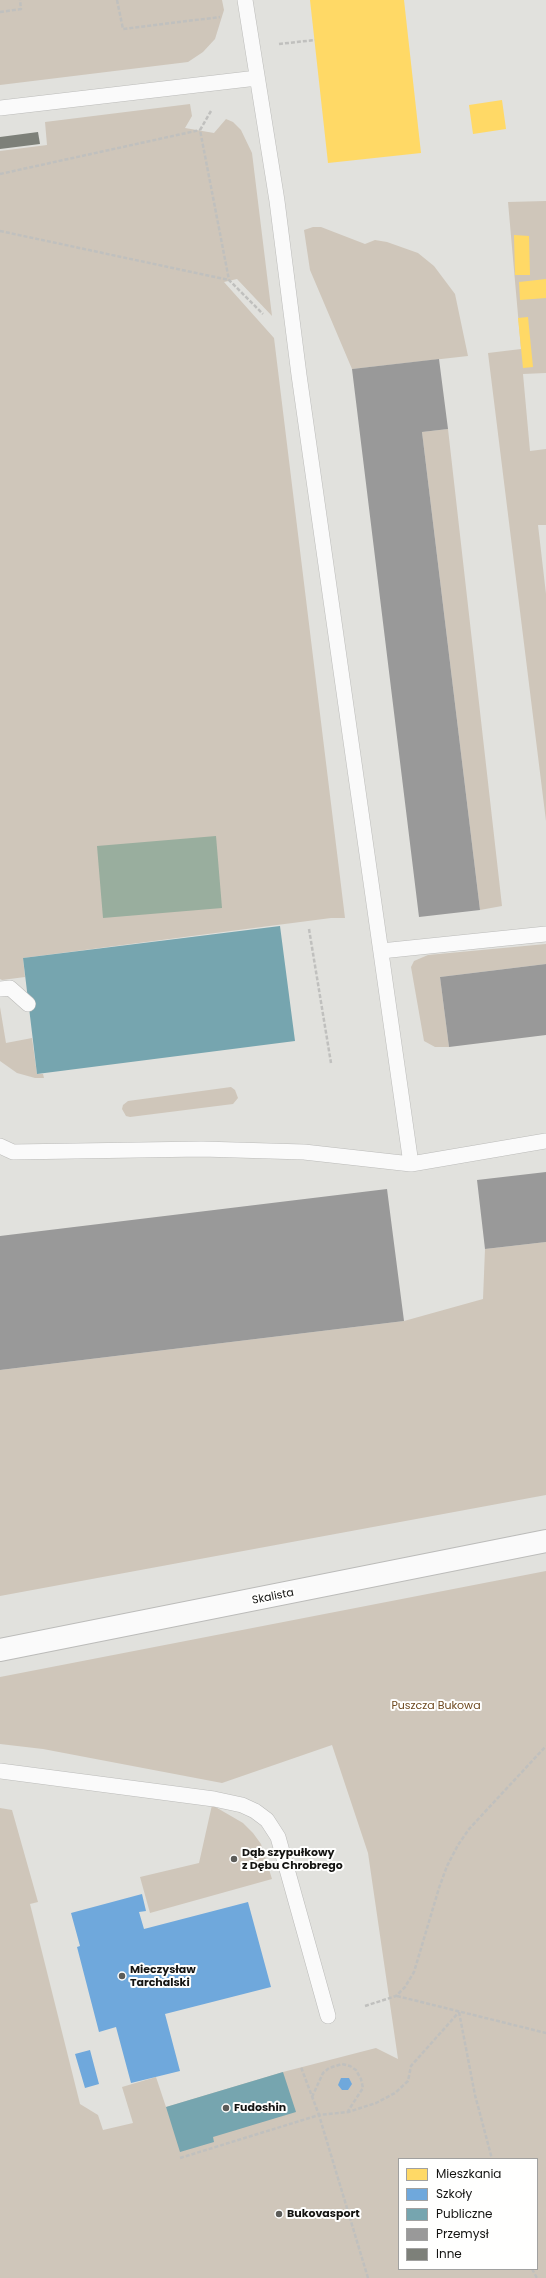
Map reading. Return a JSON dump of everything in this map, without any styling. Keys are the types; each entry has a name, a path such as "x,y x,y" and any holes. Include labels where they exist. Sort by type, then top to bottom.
{"street":[{"name":"Skalista","path":"0,1650 546,1541"}],"lane":[{"path":"246,7 277,200 299,375 411,1164"},
{"path":"0,108 257,78"},
{"path":"381,951 546,934"},
{"path":"0,989 10,988 28,1004"},
{"path":"4,1151 202,1149 304,1152 411,1164 546,1141"},
{"path":"0,1771 214,1799 242,1805 255,1811 267,1820 278,1837 328,2016"}],"path":[{"path":"0,12 21,8 20,0"},
{"path":"117,0 123,29 246,7"},
{"path":"277,44 315,40"},
{"path":"0,231 229,280 200,130 226,82"},
{"path":"0,174 200,130"},
{"path":"309,929 331,1063"},
{"path":"396,1996 414,1972 439,1888 447,1866 458,1845 469,1829 546,1746"},
{"path":"365,2006 396,1996 546,2033"},
{"path":"180,2158 319,2115 348,2112 387,2098 403,2087 408,2081 411,2066 459,2012"},
{"path":"459,2012 475,2095 492,2158"},
{"path":"312,2097 323,2073 329,2068 342,2064 350,2066 356,2070 361,2079 363,2088 348,2112"},
{"path":"301,2067 319,2115 368,2278"}],"green space":[{"path":"0,0 222,0 224,10 215,39 203,52 188,62 0,85"},
{"path":"190,104 192,116 185,128 214,133 226,119 233,122 241,130 252,153 272,316 237,279 224,282 274,338 345,918 331,918 23,958 25,977 2,980 0,979 0,151 47,145 45,122"},
{"path":"546,201 546,373 523,374 530,451 546,449 546,525 538,525 546,594 546,821 488,353 521,349 508,202"},
{"path":"313,227 321,227 365,244 375,240 387,242 418,253 434,266 455,294 468,356 352,369 310,270 304,230"},
{"path":"448,429 502,906 480,910 422,432"},
{"path":"546,944 546,964 440,977 449,1047 435,1047 424,1041 411,967 414,961 428,955"},
{"path":"0,1007 6,1043 32,1038 37,1074 43,1074 44,1078 35,1078 17,1073 0,1061"},
{"path":"231,1087 235,1090 238,1098 233,1104 130,1117 126,1116 122,1109 123,1105 128,1101"},
{"path":"546,1242 546,1495 0,1596 0,1370 404,1321 483,1299 485,1249"},
{"name":"Puszcza Bukowa","path":"546,1571 546,2278 0,2278 0,1808 12,1810 38,1902 30,1904 80,2104 98,2115 103,2130 133,2123 122,2087 156,2077 166,2107 283,2072 376,2048 398,2059 368,1853 332,1745 222,1783 43,1749 0,1744 0,1677"},
{"path":"212,1805 243,1823 253,1833 261,1844 272,1879 150,1913 140,1877 199,1863"}],"shaded area":[{"path":"216,836 222,908 103,918 97,846"}],"building: Mieszkania":[{"path":"310,0 404,0 421,153 328,163"},
{"path":"502,100 506,129 473,134 469,105"},
{"path":"514,235 529,236 530,275 515,275"},
{"path":"546,279 546,298 520,300 519,282"},
{"path":"528,317 533,367 523,368 518,318"}],"building: Szkoły":[{"path":"142,1894 146,1911 139,1912 144,1929 248,1902 271,1987 165,2014 180,2071 131,2083 116,2027 99,2032 77,1947 80,1946 71,1913"},
{"path":"90,2050 99,2084 85,2088 75,2054"},
{"path":"341,2078 349,2078 352,2084 348,2090 342,2090 338,2085"}],"building: Publiczne":[{"path":"280,926 295,1041 37,1074 23,958"},
{"path":"283,2072 296,2112 213,2137 214,2142 180,2152 166,2107"}],"building: Przemysł":[{"path":"439,359 448,429 422,432 480,910 419,917 352,369"},
{"path":"546,964 546,1035 449,1047 440,977"},
{"path":"546,1172 546,1242 485,1249 477,1180"},
{"path":"387,1189 404,1321 0,1370 0,1236"}],"building: Inne":[{"path":"38,132 40,144 0,149 0,137"}],"place":[{"name":"Dąb szypułkowy z Dębu Chrobrego","path":"234,1859"},
{"name":"Mieczysław Tarchalski","path":"122,1976"},
{"name":"Fudoshin","path":"226,2108"},
{"name":"Bukovasport","path":"279,2214"}]}
